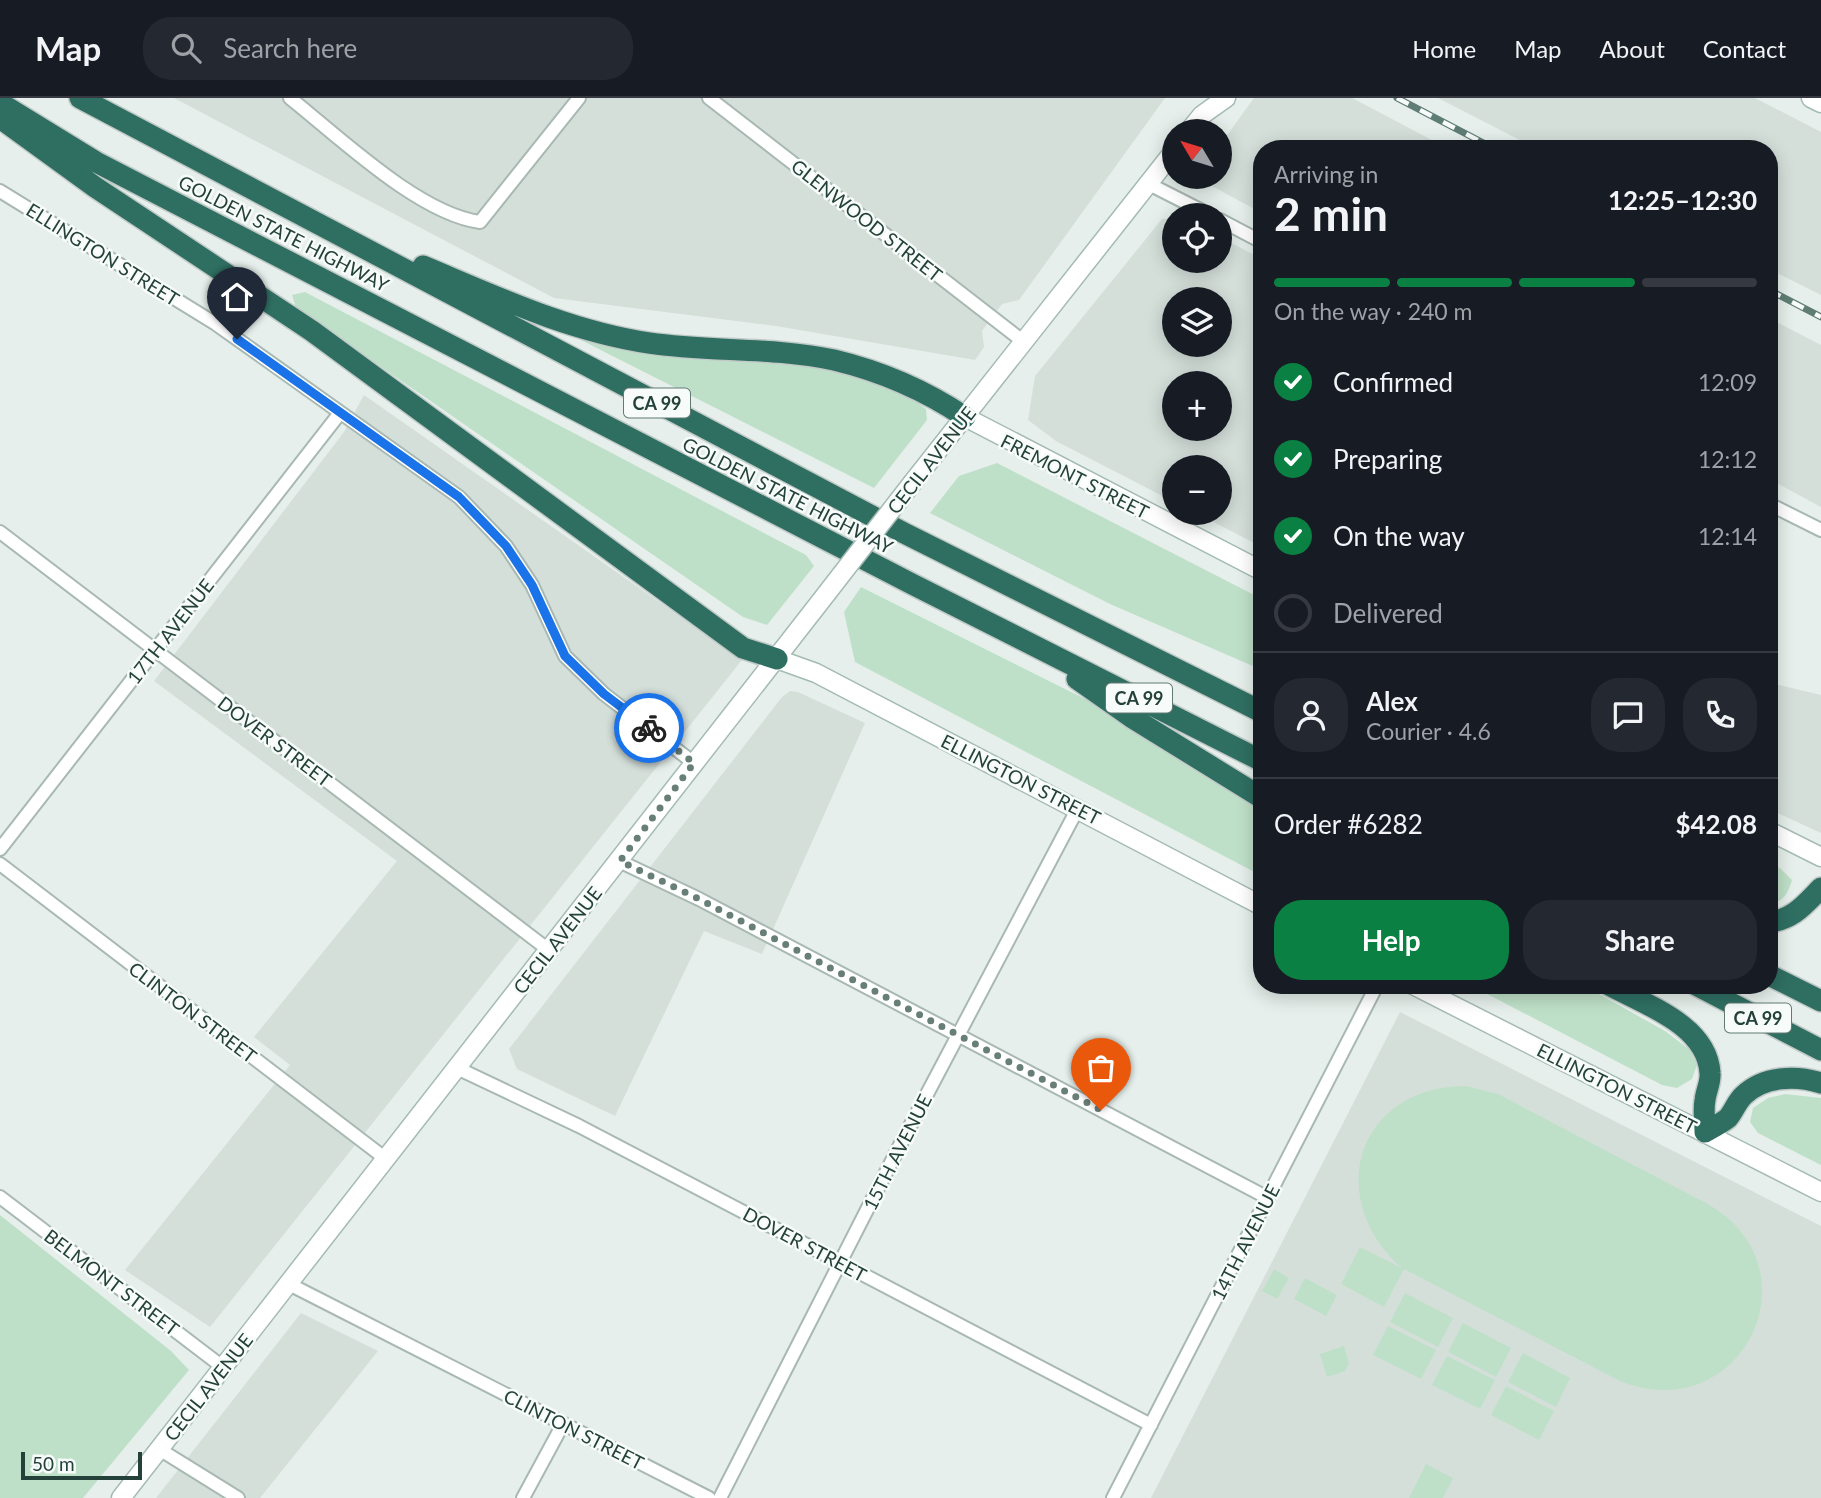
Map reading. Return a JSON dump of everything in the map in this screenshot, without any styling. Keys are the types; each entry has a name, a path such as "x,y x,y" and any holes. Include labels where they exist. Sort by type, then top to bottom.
{"highway":[{"name":"GOLDEN STATE HIGHWAY","path":"80,98 904,534 1253,706"},
{"name":"GOLDEN STATE HIGHWAY","path":"0,103 96,162 1253,756"},
{"path":"0,118 95,187 312,331 743,648 777,659"},
{"path":"307,219 560,322 650,343 833,360 908,386 965,417"},
{"path":"1015,636 1131,717 1253,792"},
{"path":"1778,921 1802,908 1821,888"},
{"name":"CA 99","path":"1778,980 1821,1001"},
{"path":"1625,994 1677,1023 1696,1037 1706,1052 1711,1076 1704,1103 1705,1132"},
{"name":"CA 99","path":"1713,994 1821,1050"},
{"path":"1705,1132 1728,1117 1742,1096 1758,1084 1778,1078 1808,1079 1821,1083"}],"main road":[{"path":"1205,106 1226,98"},
{"path":"1811,98 1821,103"},
{"name":"CECIL AVENUE","path":"121,1498 1162,167"},
{"name":"FREMONT STREET","path":"965,417 995,436 1253,566"},
{"name":"ELLINGTON STREET","path":"777,659 816,673 1253,900"},
{"path":"1778,836 1821,857"},
{"name":"ELLINGTON STREET","path":"1431,994 1821,1192"}],"street":[{"path":"290,98 411,193 463,220 480,222 579,98"},
{"name":"GLENWOOD STREET","path":"709,98 1024,342"},
{"path":"1149,184 1186,203"},
{"name":"ELLINGTON STREET","path":"0,191 216,324 459,497 506,546 532,585 565,656 604,694 694,763"},
{"path":"1232,226 1253,237"},
{"name":"17TH AVENUE","path":"0,849 340,413"},
{"path":"1778,508 1821,530"},
{"name":"DOVER STREET","path":"0,532 550,950"},
{"name":"15TH AVENUE","path":"720,1498 958,1034 1078,808"},
{"path":"620,861 958,1034 1268,1198"},
{"name":"CLINTON STREET","path":"0,864 386,1159"},
{"name":"14TH AVENUE","path":"1113,1498 1372,994"},
{"name":"DOVER STREET","path":"457,1068 579,1126 1151,1425"},
{"name":"BELMONT STREET","path":"0,1197 224,1368"},
{"name":"CLINTON STREET","path":"289,1284 709,1498"},
{"path":"523,1498 563,1424"},
{"path":"159,1449 238,1498"}],"shaded area":[{"path":"174,98 1165,98 1019,300 1002,304 982,331 984,347 975,360 776,326 554,298"},
{"path":"1254,98 1352,98 1432,140 1253,140 1253,208 1217,189 1232,189 1232,128"},
{"path":"1438,98 1755,98 1821,132 1821,295 1778,274 1778,140 1520,140"},
{"path":"1162,219 1162,273 1232,273 1232,243 1253,254 1253,542 1219,525 1232,525 1232,455 1162,455 1162,496 1056,441 1028,420 1035,376"},
{"path":"1778,323 1821,345 1821,507 1778,484"},
{"path":"364,395 742,660 210,1327 125,1270 290,1065 254,1037 397,861 154,681 344,432"},
{"path":"1778,685 1821,695 1821,833 1778,813"},
{"path":"790,691 798,692 865,723 762,954 704,931 615,1116 517,1069 509,1049 782,697"},
{"path":"1400,1012 1821,1226 1821,1498 1151,1498"},
{"path":"301,1313 378,1351 260,1498 156,1498"}],"green space":[{"path":"305,292 806,555 814,566 767,625 743,617 296,308 292,295"},
{"path":"567,333 832,368 904,393 926,409 927,420 874,488"},
{"path":"997,463 1253,594 1253,666 1110,604 930,513 959,476"},
{"path":"861,587 1117,715 1253,804 1253,871 855,662 844,612"},
{"path":"1778,867 1792,880 1785,896 1778,901"},
{"path":"1487,994 1599,994 1665,1031 1690,1050 1697,1065 1692,1079 1677,1088 1662,1085"},
{"path":"1466,1086 1498,1094 1706,1203 1740,1231 1758,1264 1762,1299 1753,1333 1732,1362 1703,1382 1665,1390 1622,1382 1404,1269 1384,1307 1341,1284 1360,1247 1402,1268 1377,1240 1363,1210 1359,1180 1364,1151 1377,1125 1399,1105 1429,1091"},
{"path":"1785,1094 1821,1098 1821,1165 1758,1133 1750,1122 1753,1108 1768,1098"},
{"path":"0,1215 171,1351 189,1370 83,1498 0,1498"},
{"path":"1274,1269 1289,1278 1277,1299 1262,1291"},
{"path":"1305,1278 1337,1295 1326,1316 1294,1299"},
{"path":"1405,1293 1453,1318 1438,1347 1390,1322"},
{"path":"1463,1323 1511,1348 1496,1377 1448,1352"},
{"path":"1388,1326 1436,1350 1421,1379 1373,1355"},
{"path":"1344,1346 1349,1363 1345,1371 1327,1377 1320,1354"},
{"path":"1523,1353 1570,1378 1556,1407 1508,1382"},
{"path":"1447,1356 1495,1380 1480,1409 1432,1385"},
{"path":"1506,1386 1554,1411 1539,1440 1491,1415"},
{"path":"1426,1464 1453,1478 1443,1498 1409,1498"}],"railway":[{"path":"1397,98 1478,140"},
{"path":"1778,295 1821,317"}],"way so far":[{"path":"649,728 694,763 620,861 699,899 1101,1110"}],"route":[{"path":"237,339 459,497 506,546 532,585 548,625 565,656 604,694 649,728"}]}
